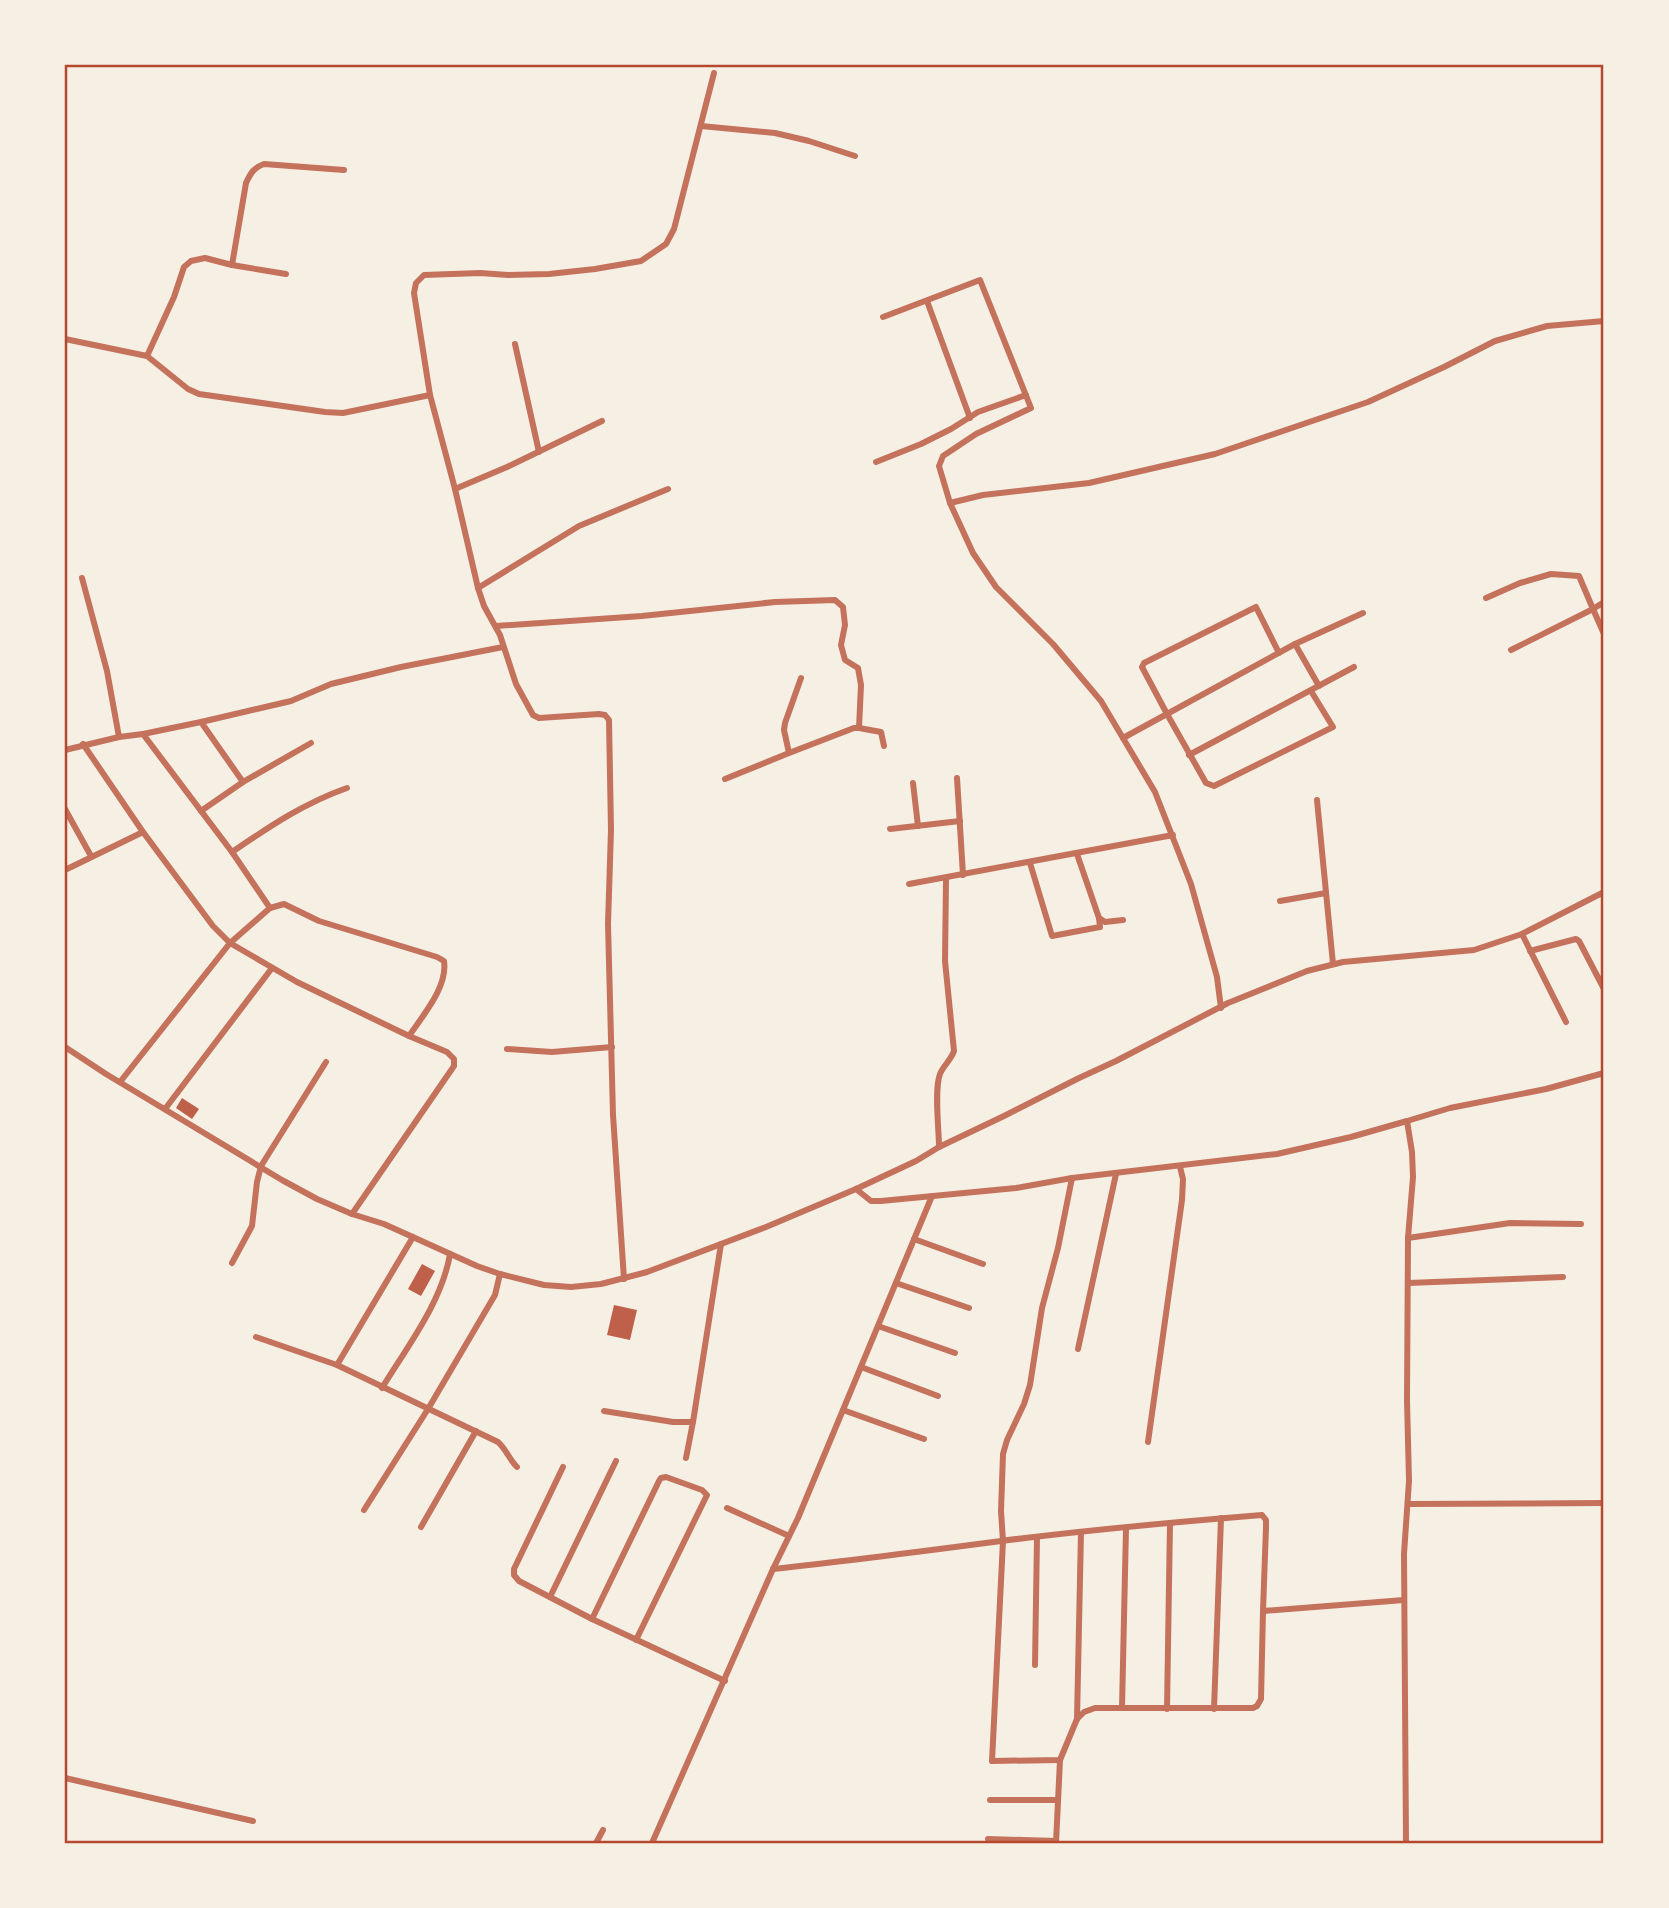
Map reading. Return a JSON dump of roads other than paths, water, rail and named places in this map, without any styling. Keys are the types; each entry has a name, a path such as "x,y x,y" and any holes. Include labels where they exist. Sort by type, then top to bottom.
{"street":[{"path":"624,1279 613,1115 608,924 611,830 609,720 605,715 599,714 543,719 533,715 516,684 496,626 484,606 478,588 430,395 414,293 417,280 424,275 549,274 595,269 641,261 666,244 674,229 714,73"},
{"path":"701,126 775,133 855,156"},
{"path":"232,265 246,183 256,167 264,164 344,170"},
{"path":"147,356 174,298 184,267 191,261 205,258 286,274"},
{"path":"883,317 980,280 1031,408 976,434 943,456 939,466 950,503 973,553 996,587 1053,644 1101,701 1156,792 1191,884 1213,963 1221,1008"},
{"path":"927,300 970,418"},
{"path":"950,503 983,495 1089,483 1215,454 1368,402 1444,368 1495,341 1546,326 1604,321"},
{"path":"65,339 147,356 188,389 199,394 343,413 430,395"},
{"path":"516,344 539,452"},
{"path":"876,462 921,444 978,412 1026,395"},
{"path":"455,489 497,472 602,421"},
{"path":"478,588 579,526 667,489"},
{"path":"1486,598 1520,583 1550,574 1579,576 1604,634"},
{"path":"82,578 107,671 119,737"},
{"path":"496,626 642,616 775,602 835,600 843,607 845,625 841,645 845,660 858,668 861,685 859,728"},
{"path":"1511,650 1604,602"},
{"path":"1279,653 1256,607 1144,663 1142,667 1206,783 1214,786 1333,727 1311,691"},
{"path":"1123,738 1295,644 1363,613"},
{"path":"1295,644 1320,687"},
{"path":"65,750 291,701 331,684 503,647"},
{"path":"1189,755 1354,667"},
{"path":"789,752 785,723 801,678"},
{"path":"201,722 243,782"},
{"path":"725,779 789,752 859,728 881,732 884,746"},
{"path":"143,734 271,908"},
{"path":"201,811 243,782 312,743"},
{"path":"83,744 142,832 212,926 230,943 297,982 447,1052 454,1059 454,1066 352,1214"},
{"path":"957,778 963,875"},
{"path":"913,783 918,826"},
{"path":"232,852 283,817 322,797 347,788"},
{"path":"1317,800 1333,964"},
{"path":"65,809 91,856"},
{"path":"890,829 960,821"},
{"path":"65,870 142,832"},
{"path":"909,884 1173,835"},
{"path":"1030,863 1052,936 1100,927 1077,854"},
{"path":"939,1147 938,1085 940,1073 954,1051 945,961 946,878"},
{"path":"65,1047 317,1199 384,1224 500,1274 544,1285 571,1287 601,1284 684,1259 856,1189 1228,1003 1307,971 1353,961 1474,950 1522,934 1604,892"},
{"path":"1280,901 1326,893"},
{"path":"120,1082 230,943 271,908 284,904 320,921 444,961 442,985 409,1036"},
{"path":"1099,918 1105,922 1123,920"},
{"path":"1522,934 1566,1022"},
{"path":"1530,951 1576,939 1604,989"},
{"path":"165,1109 272,968"},
{"path":"507,1049 552,1052 612,1046"},
{"path":"232,1263 252,1226 261,1166 326,1062"},
{"path":"856,1189 871,1200 881,1201 1016,1188 1072,1178 1277,1154 1351,1137 1450,1108 1546,1089 1604,1073"},
{"path":"1406,1843 1404,1554 1408,1504 1408,1238 1413,1177 1407,1121"},
{"path":"1148,1442 1182,1200 1183,1179 1180,1167"},
{"path":"1078,1349 1116,1174"},
{"path":"1060,1760 992,1761 1003,1541 1003,1454 1030,1385 1042,1308 1072,1178"},
{"path":"652,1843 789,1536 932,1196"},
{"path":"1408,1238 1510,1223 1581,1224"},
{"path":"337,1365 413,1237"},
{"path":"914,1239 984,1264"},
{"path":"686,1458 721,1244"},
{"path":"382,1388 439,1294 450,1254"},
{"path":"364,1510 428,1409 495,1294 500,1274"},
{"path":"1408,1283 1563,1277"},
{"path":"896,1283 969,1308"},
{"path":"878,1326 955,1353"},
{"path":"256,1337 337,1365 476,1431 505,1448 509,1460 516,1467"},
{"path":"861,1367 937,1396"},
{"path":"843,1410 924,1440"},
{"path":"604,1411 673,1422 693,1422"},
{"path":"421,1527 476,1431"},
{"path":"550,1597 616,1461"},
{"path":"563,1467 514,1569 514,1575 519,1581 592,1619 724,1681"},
{"path":"592,1619 661,1478 672,1478 702,1489 707,1495 636,1640"},
{"path":"1408,1504 1604,1503"},
{"path":"727,1508 789,1536"},
{"path":"773,1569 1081,1532 1262,1515 1266,1520 1261,1699 1257,1706 1214,1709 1095,1708 1084,1712 1077,1719"},
{"path":"1214,1709 1222,1518"},
{"path":"1167,1709 1170,1523"},
{"path":"1122,1708 1126,1528"},
{"path":"988,1839 1056,1842 1060,1760 1077,1719 1081,1532"},
{"path":"1035,1665 1037,1537"},
{"path":"1263,1611 1405,1600"},
{"path":"65,1778 253,1821"},
{"path":"990,1800 1058,1800"},
{"path":"596,1843 603,1830"}]}
